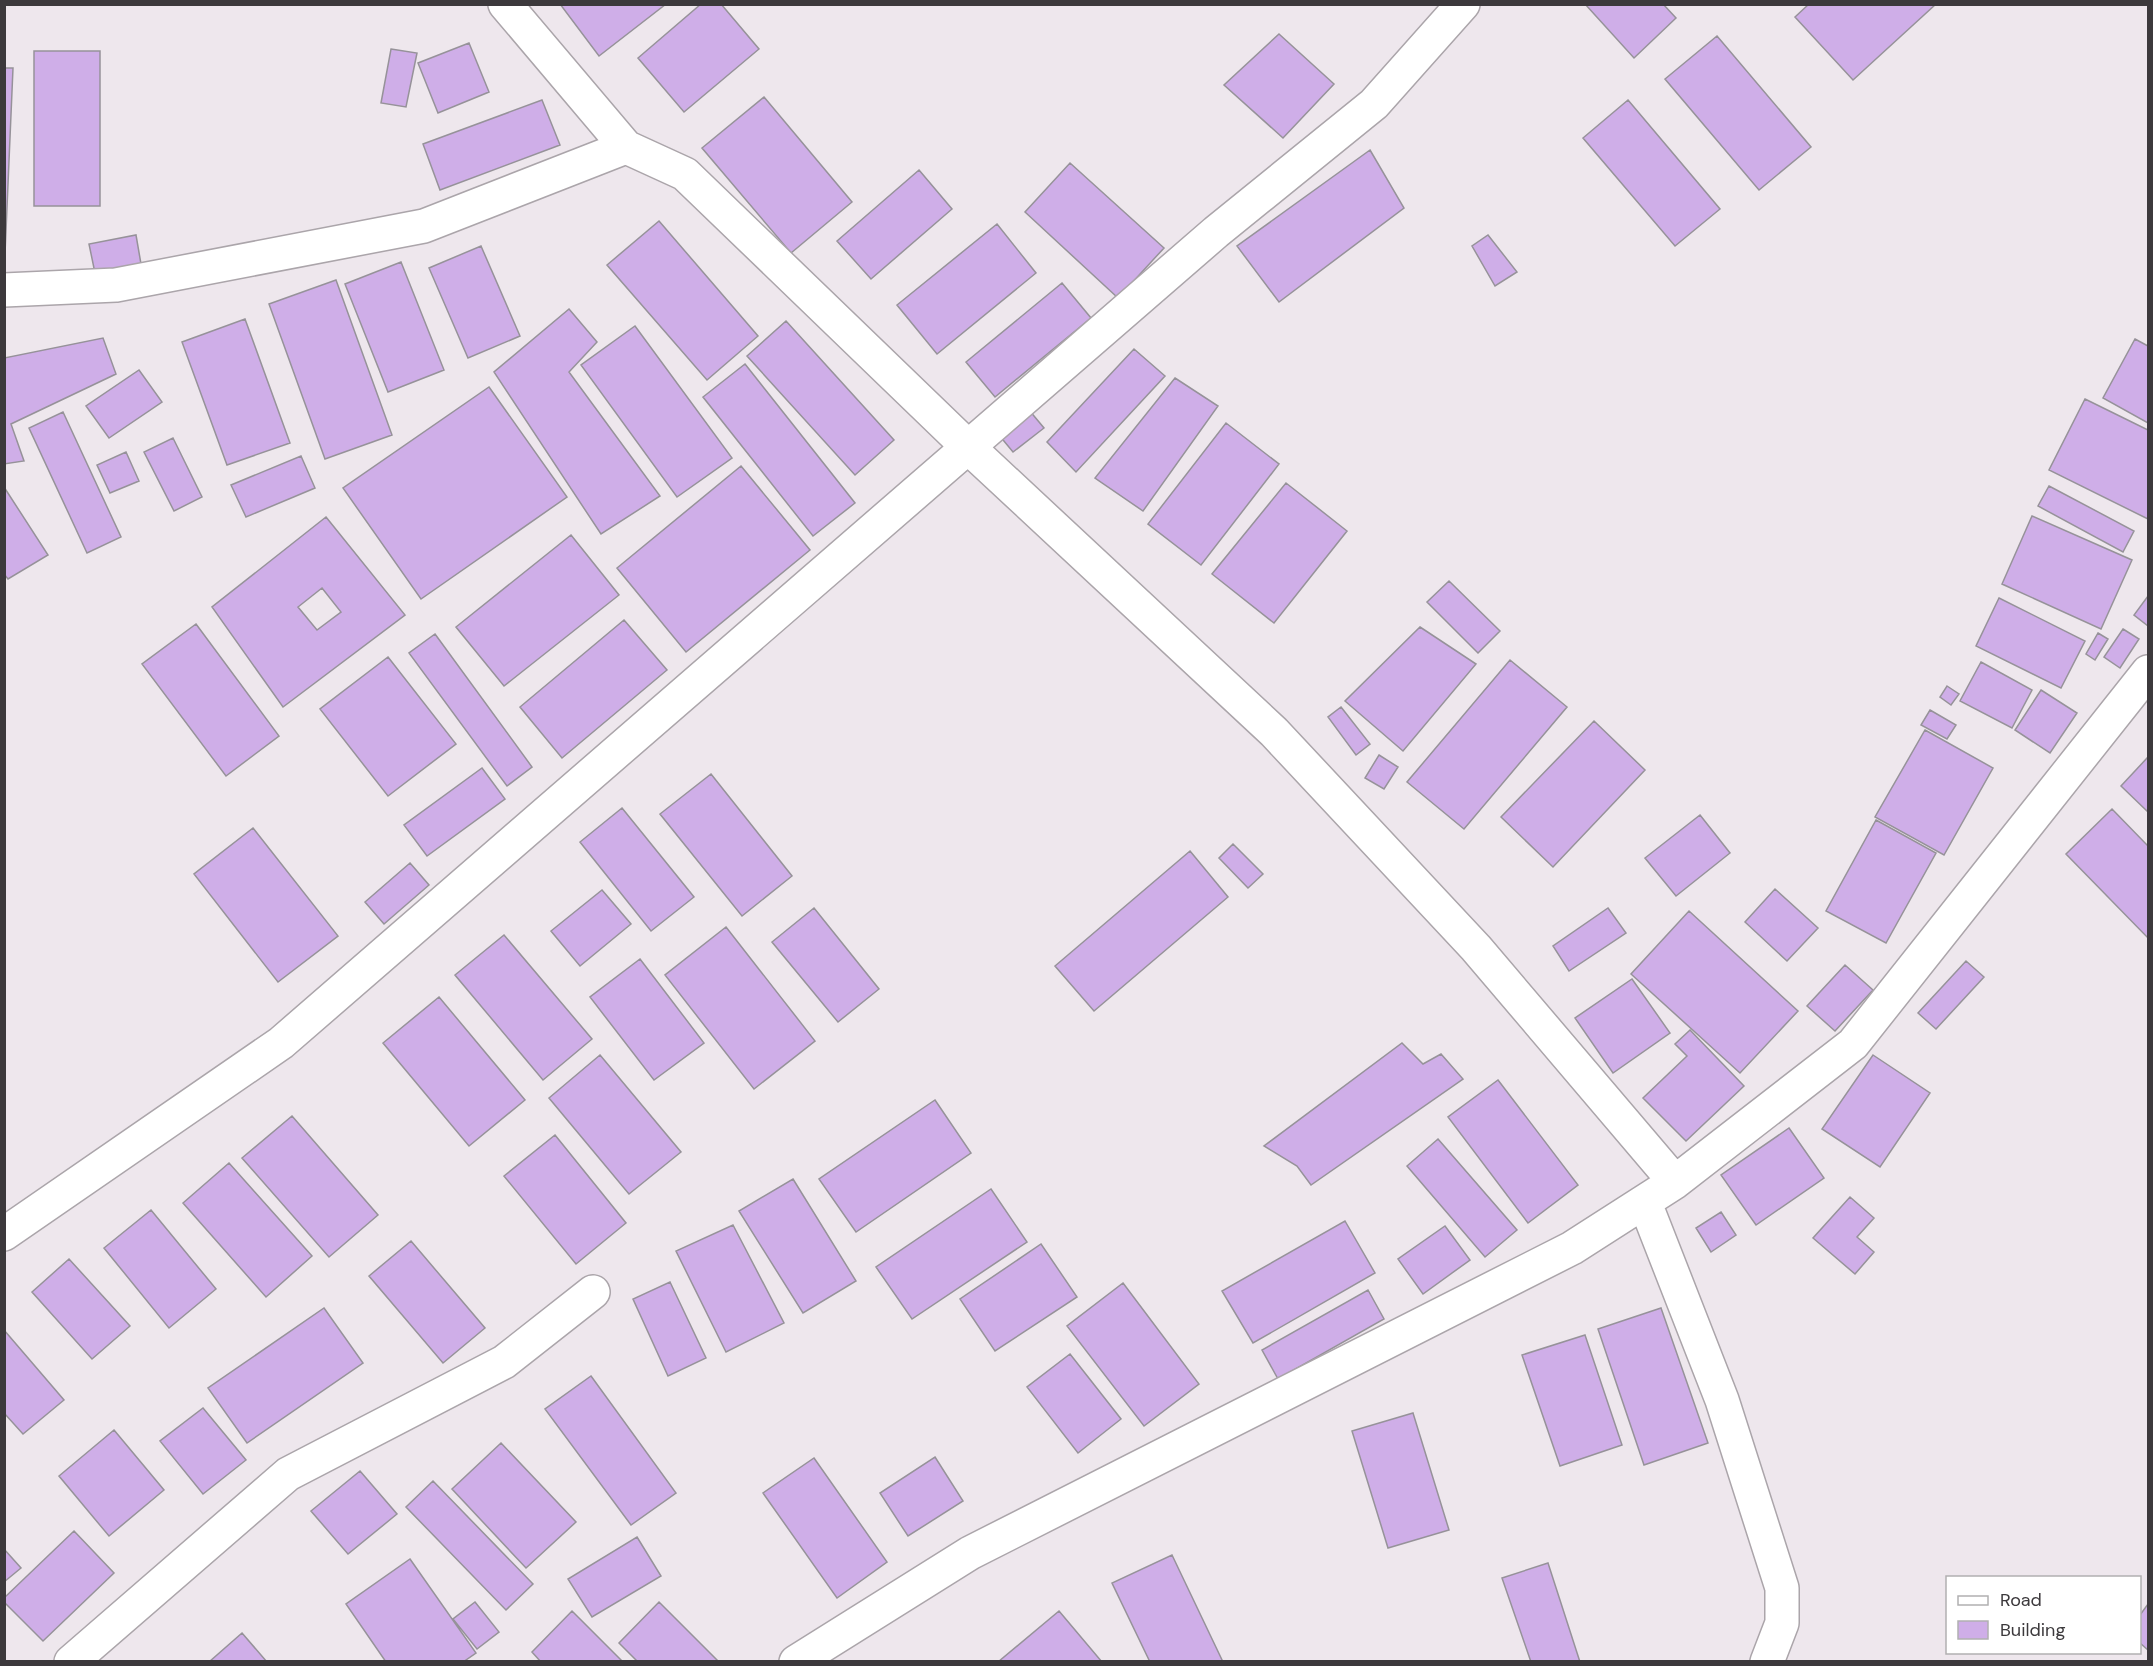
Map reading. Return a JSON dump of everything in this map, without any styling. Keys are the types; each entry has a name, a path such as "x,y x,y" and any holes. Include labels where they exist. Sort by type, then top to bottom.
{"street":[{"path":"505,4 626,147 685,174 967,446 1274,732 1476,948 1675,1182"},
{"path":"4,1234 281,1043 1216,232 1374,104 1463,4"},
{"path":"4,290 116,285 424,226 626,147"},
{"path":"796,1662 970,1553 1572,1248 1675,1182 1853,1044 2148,672"},
{"path":"1645,1203 1722,1400 1782,1588 1782,1623 1767,1662"},
{"path":"71,1662 288,1474 504,1362 593,1292"}],"building":[{"path":"560,4 666,4 599,56"},
{"path":"701,4 721,4 759,49 684,112 638,58"},
{"path":"1585,4 1663,4 1676,18 1634,58"},
{"path":"1809,4 1936,4 1853,80 1795,17"},
{"path":"1279,34 1334,84 1283,138 1224,85"},
{"path":"1717,36 1811,147 1759,190 1665,79"},
{"path":"469,43 489,92 438,113 418,63"},
{"path":"391,49 417,53 406,107 381,103"},
{"path":"34,51 100,51 100,206 34,206"},
{"path":"4,68 13,68 5,254 4,254"},
{"path":"764,97 852,202 791,253 702,148"},
{"path":"542,100 560,145 440,190 423,144"},
{"path":"1628,100 1720,209 1675,246 1583,138"},
{"path":"1370,150 1404,208 1279,302 1237,246"},
{"path":"1070,163 1164,248 1118,298 1025,212"},
{"path":"919,170 952,209 871,279 837,241"},
{"path":"659,221 758,336 707,380 607,265"},
{"path":"997,224 1036,273 937,354 897,305"},
{"path":"136,235 141,264 95,273 89,244"},
{"path":"1488,235 1517,272 1495,286 1472,246"},
{"path":"481,246 520,336 468,358 429,268"},
{"path":"401,262 444,370 388,392 345,284"},
{"path":"336,280 392,435 325,459 269,304"},
{"path":"1062,283 1091,318 995,397 966,362"},
{"path":"569,309 597,342 569,372 660,496 601,534 494,372"},
{"path":"245,319 290,443 227,465 182,342"},
{"path":"786,321 894,440 855,475 747,356"},
{"path":"635,326 732,458 677,497 581,365"},
{"path":"103,338 116,374 11,424 24,461 4,464 4,358"},
{"path":"2135,339 2148,346 2148,423 2103,398"},
{"path":"1134,349 1165,376 1076,472 1047,442"},
{"path":"745,364 855,503 813,536 703,397"},
{"path":"139,370 162,402 109,438 86,406"},
{"path":"1175,378 1218,406 1143,511 1095,478"},
{"path":"489,387 567,497 421,599 343,488"},
{"path":"2085,399 2148,430 2148,519 2049,470"},
{"path":"1029,410 1044,428 1013,452 999,435"},
{"path":"63,412 121,537 87,553 29,428"},
{"path":"1226,423 1279,464 1201,565 1148,524"},
{"path":"173,438 202,497 174,511 144,452"},
{"path":"126,452 139,481 110,493 97,465"},
{"path":"301,456 315,488 246,517 231,485"},
{"path":"741,466 810,550 686,652 617,568"},
{"path":"1286,483 1347,531 1274,623 1212,574"},
{"path":"2049,486 2134,531 2123,552 2038,506"},
{"path":"4,487 48,555 8,579 4,574"},
{"path":"2032,516 2132,560 2101,629 2002,584"},
{"path":"326,517 405,615 283,707 212,607","holes":["322,588 341,612 317,630 298,607"]},
{"path":"571,535 619,595 504,686 456,627"},
{"path":"1449,581 1500,631 1478,653 1427,602"},
{"path":"2148,596 2148,626 2134,615"},
{"path":"1999,598 2085,641 2061,688 1976,646"},
{"path":"624,620 667,670 562,758 520,707"},
{"path":"196,624 279,736 226,776 142,664"},
{"path":"1420,627 1476,664 1403,751 1345,701"},
{"path":"2123,629 2139,639 2120,668 2104,657"},
{"path":"2098,633 2108,639 2095,660 2086,654"},
{"path":"435,634 532,767 507,786 409,653"},
{"path":"388,657 456,744 388,796 320,709"},
{"path":"1510,660 1567,707 1464,829 1407,782"},
{"path":"1981,662 2032,690 2012,728 1960,701"},
{"path":"1947,686 1959,694 1951,705 1940,697"},
{"path":"2041,690 2077,713 2050,753 2015,730"},
{"path":"1341,707 1370,744 1356,755 1328,717"},
{"path":"1930,710 1956,725 1947,739 1921,725"},
{"path":"1594,721 1645,770 1553,867 1501,817"},
{"path":"1925,730 1993,768 1944,855 1875,817"},
{"path":"1379,755 1398,767 1384,789 1365,778"},
{"path":"2148,757 2148,812 2121,786"},
{"path":"482,768 505,799 427,856 404,825"},
{"path":"711,774 792,876 742,916 660,814"},
{"path":"622,808 694,897 651,931 580,842"},
{"path":"2112,809 2148,846 2148,938 2066,854"},
{"path":"1700,815 1730,853 1676,896 1645,858"},
{"path":"1876,820 1936,853 1886,943 1826,911"},
{"path":"253,828 338,936 278,982 194,874"},
{"path":"1233,844 1263,874 1248,888 1219,858"},
{"path":"1190,851 1228,897 1094,1011 1055,966"},
{"path":"410,863 429,885 384,924 365,902"},
{"path":"1775,889 1818,928 1787,961 1745,922"},
{"path":"602,890 631,924 580,966 551,931"},
{"path":"814,908 879,989 838,1022 772,942"},
{"path":"1608,908 1626,933 1569,971 1553,946"},
{"path":"1689,911 1798,1011 1740,1073 1631,974"},
{"path":"726,927 815,1041 754,1089 665,975"},
{"path":"504,935 592,1039 543,1080 455,975"},
{"path":"640,959 704,1043 654,1080 590,997"},
{"path":"1966,961 1984,977 1936,1029 1918,1013"},
{"path":"1845,965 1873,990 1835,1031 1807,1006"},
{"path":"1632,979 1670,1033 1613,1073 1575,1018"},
{"path":"439,997 525,1100 469,1146 383,1043"},
{"path":"1690,1030 1744,1086 1686,1141 1643,1098 1687,1056 1675,1044"},
{"path":"1402,1043 1423,1064 1441,1054 1463,1079 1311,1185 1297,1166 1264,1146"},
{"path":"600,1055 681,1152 629,1194 549,1098"},
{"path":"1873,1055 1930,1093 1880,1167 1822,1129"},
{"path":"1498,1080 1578,1185 1528,1223 1448,1117"},
{"path":"935,1100 971,1153 856,1232 819,1179"},
{"path":"292,1116 378,1215 329,1257 242,1158"},
{"path":"1789,1128 1824,1178 1756,1225 1721,1175"},
{"path":"555,1135 626,1223 576,1264 504,1176"},
{"path":"1438,1139 1517,1230 1485,1257 1407,1166"},
{"path":"229,1163 312,1256 266,1297 183,1203"},
{"path":"793,1179 856,1281 803,1313 739,1211"},
{"path":"991,1189 1027,1242 912,1319 876,1267"},
{"path":"1850,1197 1874,1218 1857,1237 1874,1252 1855,1274 1813,1238"},
{"path":"151,1210 216,1289 169,1328 104,1248"},
{"path":"1721,1212 1736,1235 1711,1252 1696,1228"},
{"path":"1345,1221 1375,1273 1253,1343 1222,1291"},
{"path":"733,1225 784,1323 726,1352 676,1251"},
{"path":"1445,1226 1470,1260 1423,1294 1398,1259"},
{"path":"411,1241 485,1328 443,1363 369,1276"},
{"path":"1041,1244 1077,1297 995,1351 960,1299"},
{"path":"69,1259 130,1326 92,1359 32,1292"},
{"path":"670,1282 706,1358 668,1376 633,1299"},
{"path":"1123,1283 1199,1384 1144,1426 1067,1326"},
{"path":"1368,1290 1384,1319 1278,1379 1262,1350"},
{"path":"324,1308 363,1363 247,1443 208,1388"},
{"path":"1661,1308 1708,1443 1644,1465 1598,1329"},
{"path":"4,1330 64,1400 23,1434 4,1413"},
{"path":"1585,1335 1622,1445 1560,1466 1522,1355"},
{"path":"1070,1354 1121,1419 1078,1453 1027,1387"},
{"path":"591,1376 676,1493 631,1525 545,1409"},
{"path":"203,1408 246,1460 203,1494 160,1441"},
{"path":"1413,1413 1449,1530 1388,1548 1352,1431"},
{"path":"114,1430 164,1490 109,1536 59,1476"},
{"path":"501,1443 576,1522 526,1568 452,1489"},
{"path":"935,1457 963,1501 908,1536 880,1493"},
{"path":"814,1458 887,1562 837,1598 763,1493"},
{"path":"360,1471 397,1514 348,1554 311,1511"},
{"path":"433,1481 533,1584 506,1610 406,1507"},
{"path":"74,1531 114,1573 43,1641 4,1602 4,1598"},
{"path":"637,1537 661,1576 592,1617 568,1579"},
{"path":"4,1549 21,1568 4,1582"},
{"path":"1172,1555 1223,1662 1150,1662 1112,1583"},
{"path":"410,1559 476,1653 463,1662 386,1662 346,1604"},
{"path":"1548,1563 1580,1662 1531,1662 1502,1578"},
{"path":"475,1602 499,1632 477,1649 453,1619"},
{"path":"659,1602 719,1662 638,1662 619,1643"},
{"path":"2148,1604 2148,1650 2141,1644 2141,1614"},
{"path":"572,1611 623,1662 541,1662 532,1652"},
{"path":"1059,1611 1102,1662 998,1662"},
{"path":"242,1633 267,1662 209,1662"}]}
